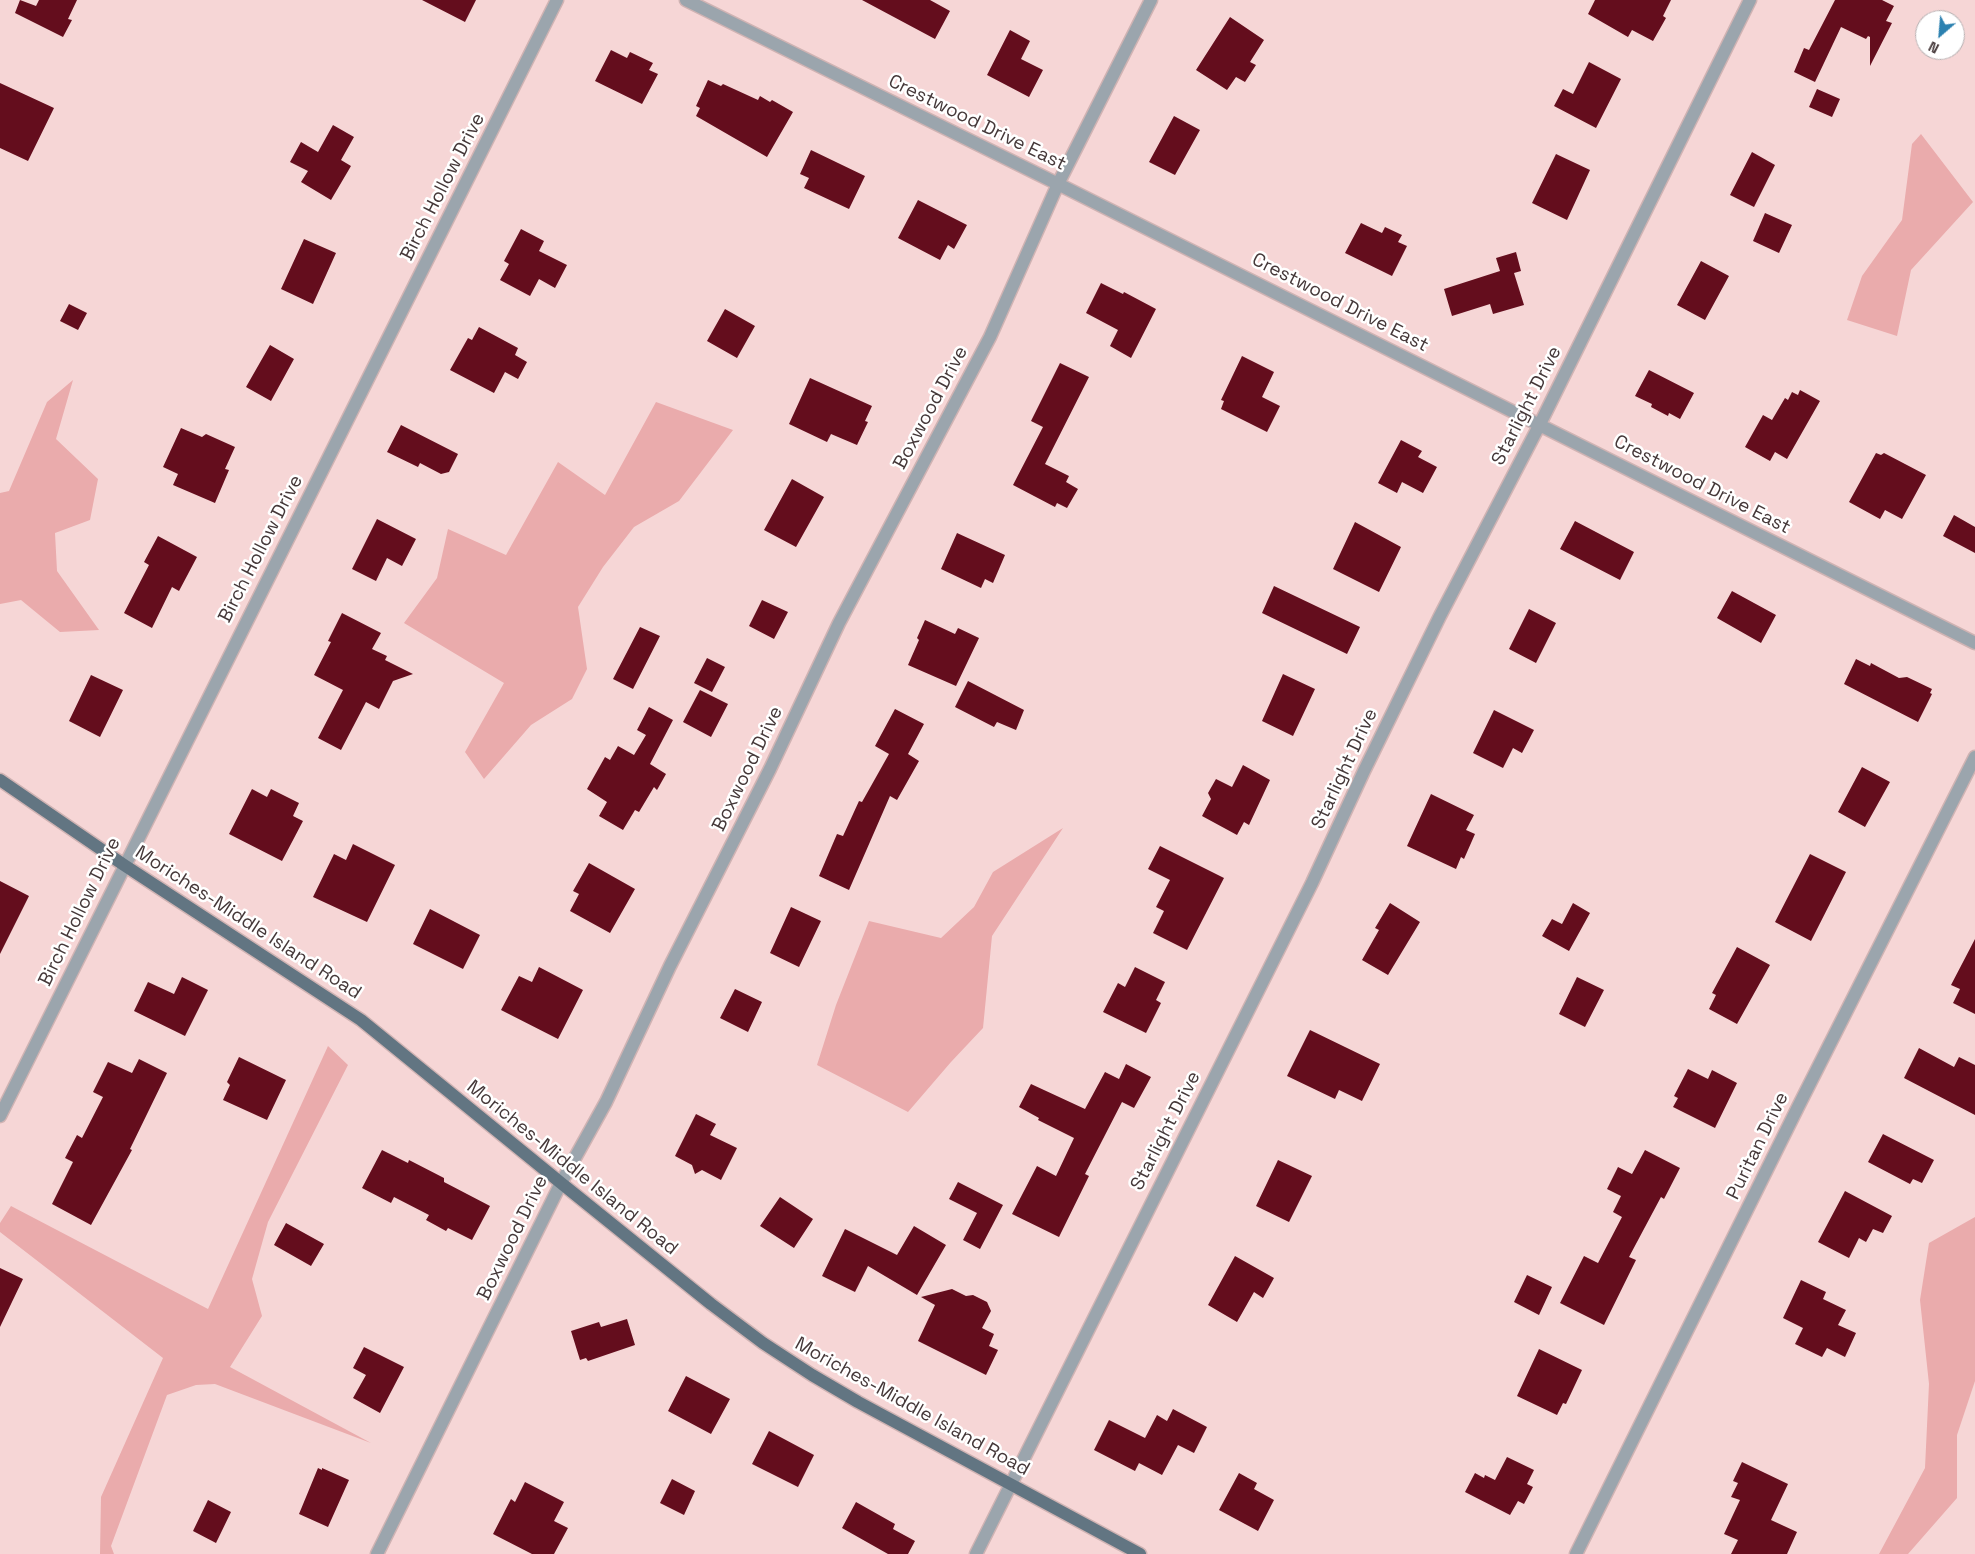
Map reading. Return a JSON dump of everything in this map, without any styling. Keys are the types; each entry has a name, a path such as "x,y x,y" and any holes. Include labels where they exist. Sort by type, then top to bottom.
{"main road":[{"name":"Moriches-Middle Island Road","path":"0,780 124,865 361,1020 560,1184 712,1304 780,1354 858,1402 1140,1554"}],"street":[{"name":"Birch Hollow Drive","path":"0,1116 557,0"},
{"name":"Crestwood Drive East","path":"686,0 1540,424 1975,643"},
{"name":"Boxwood Drive","path":"377,1554 560,1184 606,1102 670,966 770,769 840,623 990,337 1058,184 1151,0"},
{"name":"Starlight Drive","path":"976,1554 1312,882 1436,625 1540,424 1750,0"},
{"name":"Puritan Drive","path":"1576,1554 1798,1107 1975,757"}],"shaded area":[{"path":"1921,134 1973,202 1911,270 1897,336 1847,320 1862,276 1902,220 1912,144"},
{"path":"73,380 56,439 98,479 90,520 55,533 57,571 99,630 60,632 21,600 0,604 0,493 9,491 47,402"},
{"path":"656,402 733,430 679,501 634,527 603,567 578,607 587,669 572,699 531,725 484,779 465,752 504,683 404,623 437,578 448,529 506,555 558,462 605,495"},
{"path":"1063,828 992,936 983,1028 908,1112 817,1065 836,1005 869,921 941,938 974,907 993,872"},
{"path":"328,1046 348,1065 268,1222 252,1279 262,1316 230,1367 371,1443 215,1384 196,1385 167,1395 111,1546 114,1554 100,1554 101,1497 163,1358 0,1232 0,1223 11,1206 208,1309"},
{"path":"1975,1217 1975,1381 1957,1435 1957,1498 1908,1554 1879,1554 1925,1468 1929,1384 1920,1300 1929,1243"}],"building":[{"path":"20,0 36,6 39,0 77,0 68,19 72,20 63,37 15,13"},
{"path":"422,0 476,0 465,22"},
{"path":"862,0 930,0 950,11 935,39"},
{"path":"1595,0 1671,0 1663,16 1666,18 1653,41 1632,30 1628,37 1588,14"},
{"path":"1835,0 1882,0 1894,6 1886,21 1892,23 1870,66 1870,37 1868,36 1866,39 1841,27 1815,82 1794,72 1804,48 1809,50"},
{"path":"1230,17 1264,40 1250,62 1256,65 1245,82 1236,77 1227,90 1196,70"},
{"path":"1010,30 1030,41 1021,59 1043,70 1029,97 987,75"},
{"path":"611,50 627,58 630,52 653,63 649,70 658,74 642,104 595,81"},
{"path":"1589,62 1621,79 1596,128 1554,106 1563,89 1573,94"},
{"path":"708,80 721,86 723,84 758,100 760,96 770,102 772,100 793,112 767,157 696,116 700,108 696,106"},
{"path":"0,83 54,108 28,161 0,148"},
{"path":"1817,89 1840,99 1832,117 1809,107"},
{"path":"1174,116 1200,130 1175,175 1149,162"},
{"path":"333,125 354,137 341,160 351,166 331,200 301,182 308,171 290,162 301,142 318,152"},
{"path":"811,150 865,176 849,209 804,188 809,178 800,174"},
{"path":"1752,152 1775,165 1754,207 1730,195"},
{"path":"1556,154 1590,170 1567,220 1532,203"},
{"path":"918,200 967,225 954,249 948,245 940,260 898,238"},
{"path":"1765,213 1792,225 1779,253 1753,241"},
{"path":"1361,223 1382,233 1385,227 1402,235 1398,242 1407,246 1392,276 1345,253"},
{"path":"521,229 544,241 539,251 567,265 555,288 539,279 530,296 500,280 509,264 504,261"},
{"path":"304,239 336,253 313,304 281,289"},
{"path":"1516,252 1521,271 1514,273 1524,305 1493,314 1490,304 1452,316 1444,289 1500,271 1496,258"},
{"path":"1701,261 1729,276 1705,320 1677,305"},
{"path":"1101,283 1123,294 1124,292 1156,309 1131,358 1110,346 1118,330 1086,313"},
{"path":"69,304 87,313 78,330 60,321"},
{"path":"725,309 755,326 737,358 707,341"},
{"path":"479,327 518,348 515,355 527,362 518,379 505,372 494,393 450,370 468,338 472,340"},
{"path":"270,345 294,359 271,401 246,387"},
{"path":"1242,356 1274,372 1262,397 1280,406 1267,432 1221,409 1224,401 1221,400"},
{"path":"1060,363 1089,377 1045,464 1069,476 1066,482 1078,489 1067,508 1057,503 1055,507 1013,485 1043,427 1031,421"},
{"path":"1649,370 1694,393 1680,419 1669,413 1668,416 1651,407 1652,404 1635,396"},
{"path":"810,378 872,406 865,421 868,422 857,445 831,434 827,442 789,424"},
{"path":"1800,390 1820,401 1787,459 1775,452 1770,461 1745,447 1763,415 1772,420 1785,398 1788,400 1792,392 1798,395"},
{"path":"401,425 458,454 449,472 441,474 420,463 418,467 387,452"},
{"path":"181,428 202,437 206,434 235,447 225,469 229,470 215,503 173,485 178,474 163,467"},
{"path":"1401,440 1422,451 1418,457 1437,467 1423,493 1402,482 1397,493 1378,483"},
{"path":"1876,453 1881,455 1884,453 1926,475 1902,519 1885,510 1880,519 1849,502"},
{"path":"792,479 824,497 796,547 764,530"},
{"path":"1954,515 1975,527 1975,553 1943,536"},
{"path":"377,519 416,539 402,566 387,558 376,581 352,569"},
{"path":"1575,521 1634,552 1620,580 1560,549"},
{"path":"1355,522 1401,547 1379,592 1333,569"},
{"path":"957,533 1005,555 993,583 985,579 981,588 941,569"},
{"path":"158,536 197,557 179,591 172,587 152,628 124,613 149,565 144,562"},
{"path":"1274,586 1360,627 1347,654 1262,613"},
{"path":"1732,591 1776,615 1761,643 1717,618"},
{"path":"762,600 788,612 774,639 749,626"},
{"path":"1529,609 1556,623 1536,663 1509,649"},
{"path":"342,613 381,633 372,649 387,656 385,660 413,674 393,681 379,709 366,702 341,750 318,738 343,690 314,675 331,642 328,641"},
{"path":"925,620 955,634 958,628 979,638 956,686 908,665"},
{"path":"640,627 660,636 633,689 613,679"},
{"path":"707,658 725,667 712,692 694,683"},
{"path":"1856,659 1870,666 1871,663 1899,678 1907,677 1932,689 1930,693 1932,694 1918,722 1844,684"},
{"path":"1283,674 1315,689 1293,736 1262,721"},
{"path":"91,675 123,690 100,737 69,721"},
{"path":"968,681 1024,710 1016,730 997,722 994,727 955,707"},
{"path":"700,690 728,704 711,737 683,722"},
{"path":"649,707 673,720 650,764 666,774 657,790 654,787 639,812 635,810 623,830 599,816 607,802 587,789 605,757 610,760 618,746 634,755 646,735 637,730"},
{"path":"895,709 924,724 908,754 919,761 897,800 890,796 849,890 819,876 837,834 843,836 859,801 862,802 889,754 875,746"},
{"path":"1494,710 1534,730 1522,753 1513,748 1503,768 1473,753"},
{"path":"1243,765 1270,780 1249,825 1244,822 1237,835 1202,816 1211,799 1208,793 1216,779 1232,787"},
{"path":"1862,767 1890,782 1865,827 1838,812"},
{"path":"252,789 267,797 271,789 299,803 293,816 303,821 282,861 229,834"},
{"path":"1431,794 1474,815 1466,830 1475,834 1464,859 1461,857 1456,869 1407,846"},
{"path":"353,844 395,865 367,922 313,897 334,854 346,860"},
{"path":"1160,846 1224,878 1187,950 1153,933 1164,911 1156,907 1170,880 1148,869"},
{"path":"1810,854 1846,872 1811,941 1775,922"},
{"path":"589,863 635,889 610,933 570,911 579,894 573,891"},
{"path":"0,881 29,896 0,954"},
{"path":"1390,903 1420,922 1388,975 1362,960 1379,930 1375,928"},
{"path":"1573,903 1590,913 1569,951 1542,936 1552,919 1562,924"},
{"path":"791,907 821,921 799,967 770,953"},
{"path":"430,909 480,935 463,969 413,944"},
{"path":"1975,939 1975,1014 1953,1003 1960,989 1951,985"},
{"path":"1737,947 1770,965 1737,1024 1709,1009 1716,995 1712,993"},
{"path":"539,967 583,990 558,1039 501,1010 519,976 532,982"},
{"path":"1135,967 1165,982 1156,1000 1161,1003 1146,1033 1103,1012 1118,983 1125,987"},
{"path":"182,977 208,990 185,1036 134,1011 148,982 174,994"},
{"path":"1577,977 1604,990 1585,1027 1559,1014"},
{"path":"735,989 762,1002 748,1032 720,1018"},
{"path":"1310,1030 1380,1064 1362,1101 1339,1090 1335,1099 1287,1076"},
{"path":"1919,1048 1954,1067 1959,1057 1975,1065 1975,1115 1904,1078"},
{"path":"239,1057 286,1080 267,1120 223,1100 230,1085 227,1082"},
{"path":"139,1059 167,1073 130,1149 132,1150 91,1225 52,1204 73,1162 65,1158 77,1135 82,1138 103,1097 93,1092 108,1062 132,1073"},
{"path":"1126,1064 1151,1077 1134,1108 1122,1102 1085,1174 1089,1176 1059,1237 1012,1214 1037,1166 1056,1176 1074,1138 1038,1120 1039,1118 1019,1107 1031,1084 1085,1109 1105,1072 1119,1079"},
{"path":"1688,1069 1708,1079 1712,1070 1737,1083 1715,1128 1673,1107 1678,1098 1674,1096"},
{"path":"696,1114 716,1124 710,1135 737,1148 721,1180 702,1170 695,1174 692,1165 675,1156"},
{"path":"1883,1134 1934,1160 1922,1183 1913,1179 1910,1184 1868,1162"},
{"path":"382,1150 408,1163 409,1160 444,1178 444,1182 490,1206 472,1240 448,1228 446,1231 426,1220 429,1215 394,1197 391,1203 362,1188"},
{"path":"1645,1150 1680,1168 1664,1199 1661,1197 1629,1257 1636,1260 1604,1325 1560,1303 1584,1256 1598,1263 1622,1217 1613,1212 1621,1196 1607,1189 1618,1167 1632,1174"},
{"path":"1278,1160 1312,1176 1289,1222 1256,1206"},
{"path":"958,1182 1003,1205 980,1249 963,1240 977,1213 949,1199"},
{"path":"1845,1191 1892,1216 1883,1233 1873,1229 1866,1242 1859,1238 1849,1258 1818,1242"},
{"path":"780,1197 813,1219 794,1248 760,1226"},
{"path":"286,1223 324,1244 311,1266 274,1245"},
{"path":"914,1226 946,1245 917,1295 868,1266 855,1292 822,1276 845,1229 897,1255"},
{"path":"1235,1256 1274,1278 1263,1298 1254,1292 1237,1322 1208,1305"},
{"path":"0,1268 23,1279 0,1327"},
{"path":"1527,1275 1552,1287 1539,1315 1514,1302"},
{"path":"1801,1280 1826,1292 1823,1299 1846,1310 1838,1325 1856,1333 1845,1357 1827,1348 1822,1357 1795,1344 1803,1328 1783,1318"},
{"path":"952,1289 966,1296 973,1295 987,1302 991,1311 982,1328 994,1334 989,1346 998,1350 986,1375 918,1341 935,1305 921,1297"},
{"path":"627,1319 635,1345 588,1361 586,1358 580,1360 571,1331 599,1322 601,1327"},
{"path":"364,1347 404,1367 380,1413 353,1398 366,1375 353,1368"},
{"path":"1539,1349 1582,1370 1566,1404 1563,1403 1557,1415 1517,1396"},
{"path":"686,1376 730,1399 711,1434 668,1411"},
{"path":"1173,1409 1207,1427 1194,1453 1178,1445 1162,1475 1139,1463 1135,1471 1094,1450 1109,1420 1145,1438 1157,1415 1167,1421"},
{"path":"769,1431 814,1455 798,1487 752,1464"},
{"path":"1507,1457 1534,1470 1527,1484 1533,1487 1524,1504 1518,1501 1510,1515 1465,1492 1475,1473 1484,1478 1485,1475 1495,1480"},
{"path":"1742,1462 1788,1484 1771,1520 1797,1532 1787,1554 1731,1554 1738,1540 1724,1534 1740,1500 1731,1497 1738,1483 1733,1481"},
{"path":"318,1468 349,1480 328,1527 299,1514"},
{"path":"1239,1473 1257,1483 1254,1489 1274,1500 1258,1531 1219,1510"},
{"path":"672,1479 695,1491 684,1515 660,1503"},
{"path":"525,1482 564,1502 554,1521 568,1528 554,1554 532,1554 493,1534 511,1499 515,1502"},
{"path":"208,1500 231,1512 216,1543 193,1531"},
{"path":"856,1502 895,1524 893,1529 915,1541 908,1554 888,1554 842,1528"}]}
